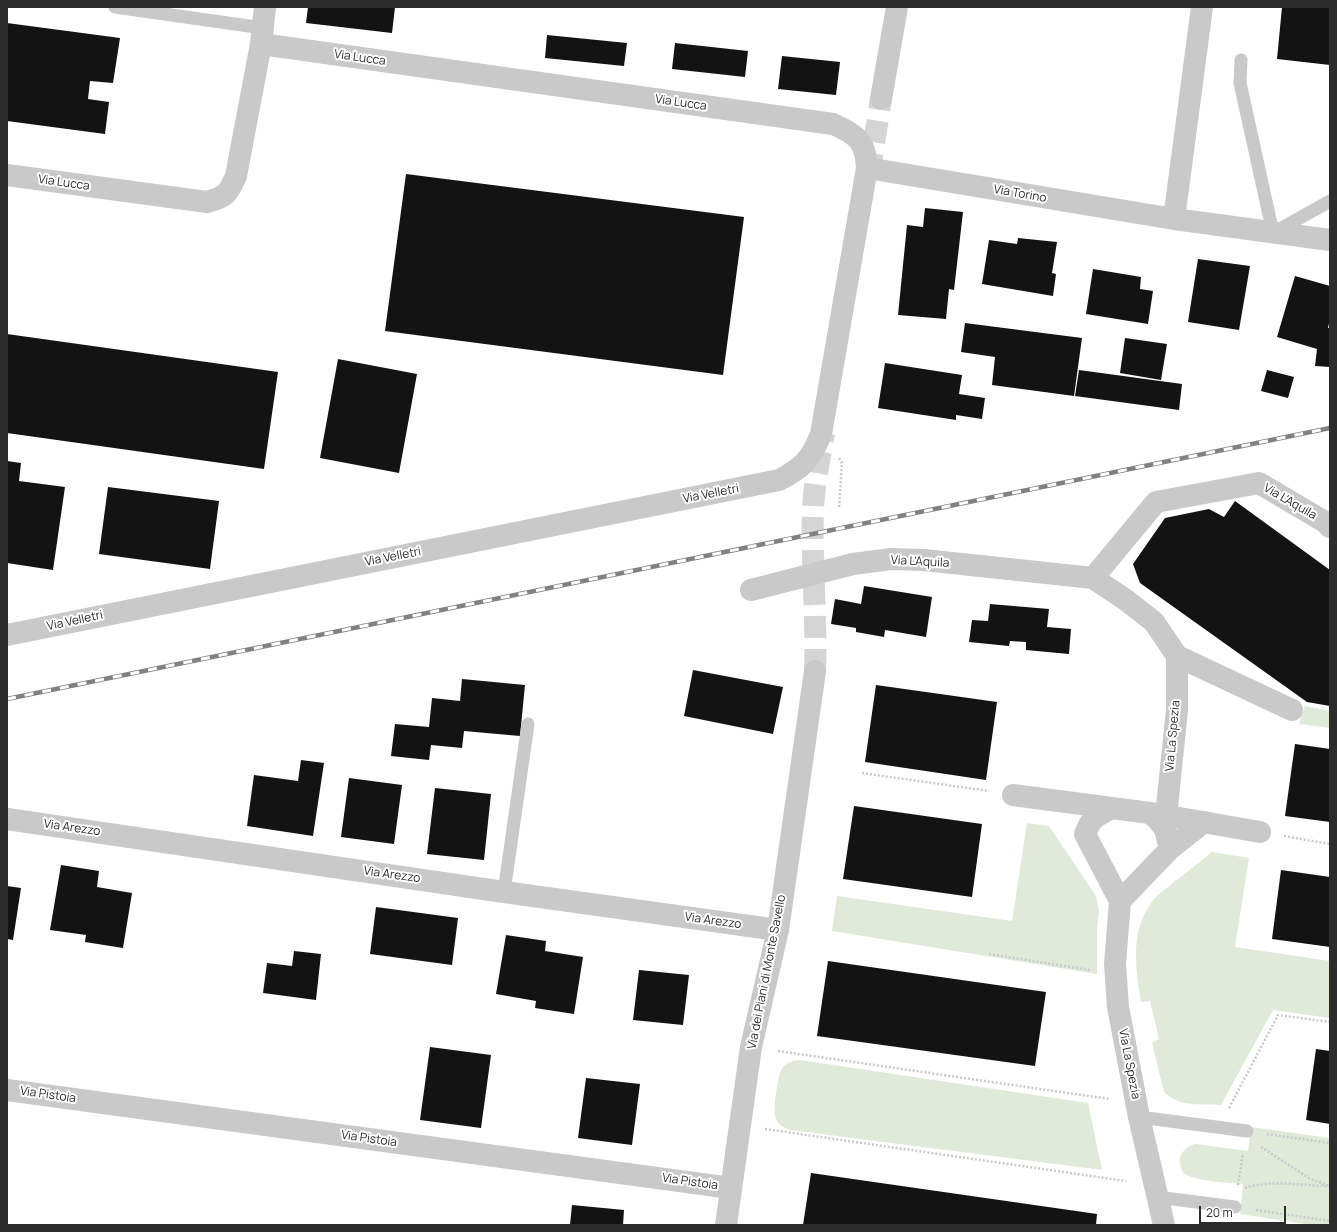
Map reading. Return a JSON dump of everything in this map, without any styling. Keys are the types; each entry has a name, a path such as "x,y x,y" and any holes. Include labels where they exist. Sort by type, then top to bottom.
{"street":[{"path":"881,99 897,7"},
{"path":"1174,220 1202,7"},
{"name":"Via Lucca","path":"7,176 207,202 222,198 230,190 236,176 263,26 833,124 848,130 862,143 866,155 867,168"},
{"name":"Via Torino","path":"867,168 1174,220 1330,240"},
{"name":"Via Velletri","path":"7,634 779,480 794,472 807,461 815,448 820,434 867,168"},
{"name":"Via L'Aquila","path":"1093,578 1156,502 1259,483 1325,522 1330,527"},
{"name":"Via L'Aquila","path":"751,590 853,564 891,559 924,560 1093,578 1126,600 1154,622 1177,656"},
{"path":"1177,656 1292,710"},
{"name":"Via La Spezia","path":"1158,814 1177,710 1177,656"},
{"name":"Via dei Piani di Monte Savello","path":"726,1225 751,1047 778,930 815,671"},
{"path":"1013,795 1158,814 1260,832"},
{"path":"1057,800 1085,834 1120,901 1170,849 1204,822"},
{"path":"1085,834 1094,818 1112,808"},
{"path":"1158,814 1158,820 1165,829 1170,849"},
{"name":"Via Arezzo","path":"7,819 504,892 778,930"},
{"name":"Via La Spezia","path":"1120,901 1116,942 1118,1007 1138,1110 1164,1225"},
{"name":"Via Pistoia","path":"7,1090 731,1188"}],"lane":[{"name":"Via Lucca","path":"115,7 263,26"},
{"path":"1241,60 1240,83 1273,233 1330,201"},
{"path":"504,892 528,724"},
{"path":"1138,1110 1246,1133"},
{"path":"1156,1191 1235,1207"}],"path":[{"path":"839,508 842,463"},
{"path":"862,773 1013,795"},
{"path":"1260,832 1330,844"},
{"path":"990,954 1116,974"},
{"path":"1219,1127 1278,1015 1330,1022"},
{"path":"751,1047 1138,1110"},
{"path":"740,1126 1156,1191"},
{"path":"1246,1133 1330,1143"},
{"path":"1246,1133 1269,1153 1309,1178 1329,1186"},
{"path":"1246,1133 1235,1207 1330,1221"},
{"path":"1237,1191 1251,1186 1275,1184 1329,1186"}],"green space":[{"path":"1305,706 1330,711 1330,728 1299,724"},
{"path":"1027,823 1049,826 1096,896 1099,911 1097,929 1097,974 832,931 837,896 1012,921"},
{"path":"1212,852 1249,858 1235,947 1330,961 1330,1018 1273,1010 1221,1105 1191,1104 1176,1100 1164,1092 1152,1043 1159,1039 1150,1001 1141,1002 1136,965 1139,929 1149,906 1154,899 1175,881"},
{"path":"800,1060 1088,1103 1102,1170 790,1130 780,1125 776,1119 776,1091 779,1076 783,1067 791,1062"},
{"path":"1251,1127 1330,1138 1330,1225 1311,1225 1240,1214 1243,1184 1203,1180 1184,1173 1180,1166 1180,1158 1182,1153 1190,1146 1196,1144 1248,1151"}],"building":[{"path":"308,7 395,7 392,33 306,23"},
{"path":"1282,7 1330,7 1330,65 1277,59"},
{"path":"7,23 120,38 113,83 90,81 88,99 109,102 105,134 7,121"},
{"path":"547,35 627,43 624,66 545,58"},
{"path":"675,43 748,51 745,77 672,69"},
{"path":"782,56 840,62 836,95 778,89"},
{"path":"406,174 744,217 723,375 385,331"},
{"path":"925,208 963,212 954,290 949,289 946,319 898,315 907,225 923,227"},
{"path":"1018,238 1057,242 1052,273 1056,274 1053,296 982,284 989,240 1017,244"},
{"path":"1198,259 1250,266 1239,330 1188,322"},
{"path":"1093,269 1141,277 1140,289 1153,291 1148,324 1086,314"},
{"path":"1295,276 1330,286 1330,319 1328,328 1330,328 1330,367 1315,366 1317,349 1277,337"},
{"path":"965,323 1082,338 1074,396 992,385 995,357 961,352"},
{"path":"7,334 278,372 264,469 7,433"},
{"path":"1125,338 1167,344 1161,380 1120,373"},
{"path":"338,359 417,374 399,473 320,458"},
{"path":"885,363 962,375 959,394 985,398 982,419 956,415 956,420 878,408"},
{"path":"1079,370 1182,384 1179,410 1075,396"},
{"path":"1267,370 1294,377 1288,398 1261,391"},
{"path":"7,461 21,463 19,481 65,487 53,570 7,563"},
{"path":"108,487 219,501 210,569 99,554"},
{"path":"1235,501 1330,570 1330,706 1307,702 1140,583 1133,564 1165,518 1209,509 1224,517"},
{"path":"864,586 932,597 926,637 885,630 884,637 856,632 856,628 831,624 835,599 861,604"},
{"path":"990,604 1049,609 1047,627 1071,629 1069,654 1026,650 1026,642 1010,641 1009,646 969,642 972,620 988,621"},
{"path":"693,670 783,687 773,734 684,716"},
{"path":"462,679 525,685 520,736 464,731 462,748 431,745 429,760 391,756 395,724 429,727 432,698 460,701"},
{"path":"876,685 997,702 986,780 865,762"},
{"path":"1295,744 1330,749 1330,822 1285,816"},
{"path":"301,760 324,763 313,836 247,826 254,775 298,781"},
{"path":"349,778 402,785 394,844 341,837"},
{"path":"435,788 491,794 484,860 427,854"},
{"path":"854,806 982,824 972,897 843,879"},
{"path":"61,865 99,871 97,887 132,893 123,948 85,942 86,935 50,930"},
{"path":"1281,870 1330,877 1330,947 1272,939"},
{"path":"7,886 21,888 13,940 7,939"},
{"path":"376,907 458,918 452,965 370,954"},
{"path":"506,935 546,941 545,951 583,957 574,1014 535,1008 536,1001 496,994"},
{"path":"294,951 321,954 316,1000 263,993 267,963 292,966"},
{"path":"828,961 1046,992 1035,1066 817,1036"},
{"path":"639,970 689,975 683,1025 633,1020"},
{"path":"430,1047 491,1055 481,1128 420,1120"},
{"path":"1316,1049 1330,1051 1330,1124 1306,1120"},
{"path":"586,1078 640,1084 632,1145 578,1138"},
{"path":"811,1173 1097,1214 1096,1225 803,1225"},
{"path":"572,1205 624,1210 623,1225 570,1225"}],"tunnel":[{"path":"869,175 881,99"},
{"path":"815,671 813,509 824,433"}],"railway":[{"path":"7,699 1330,428"}]}
